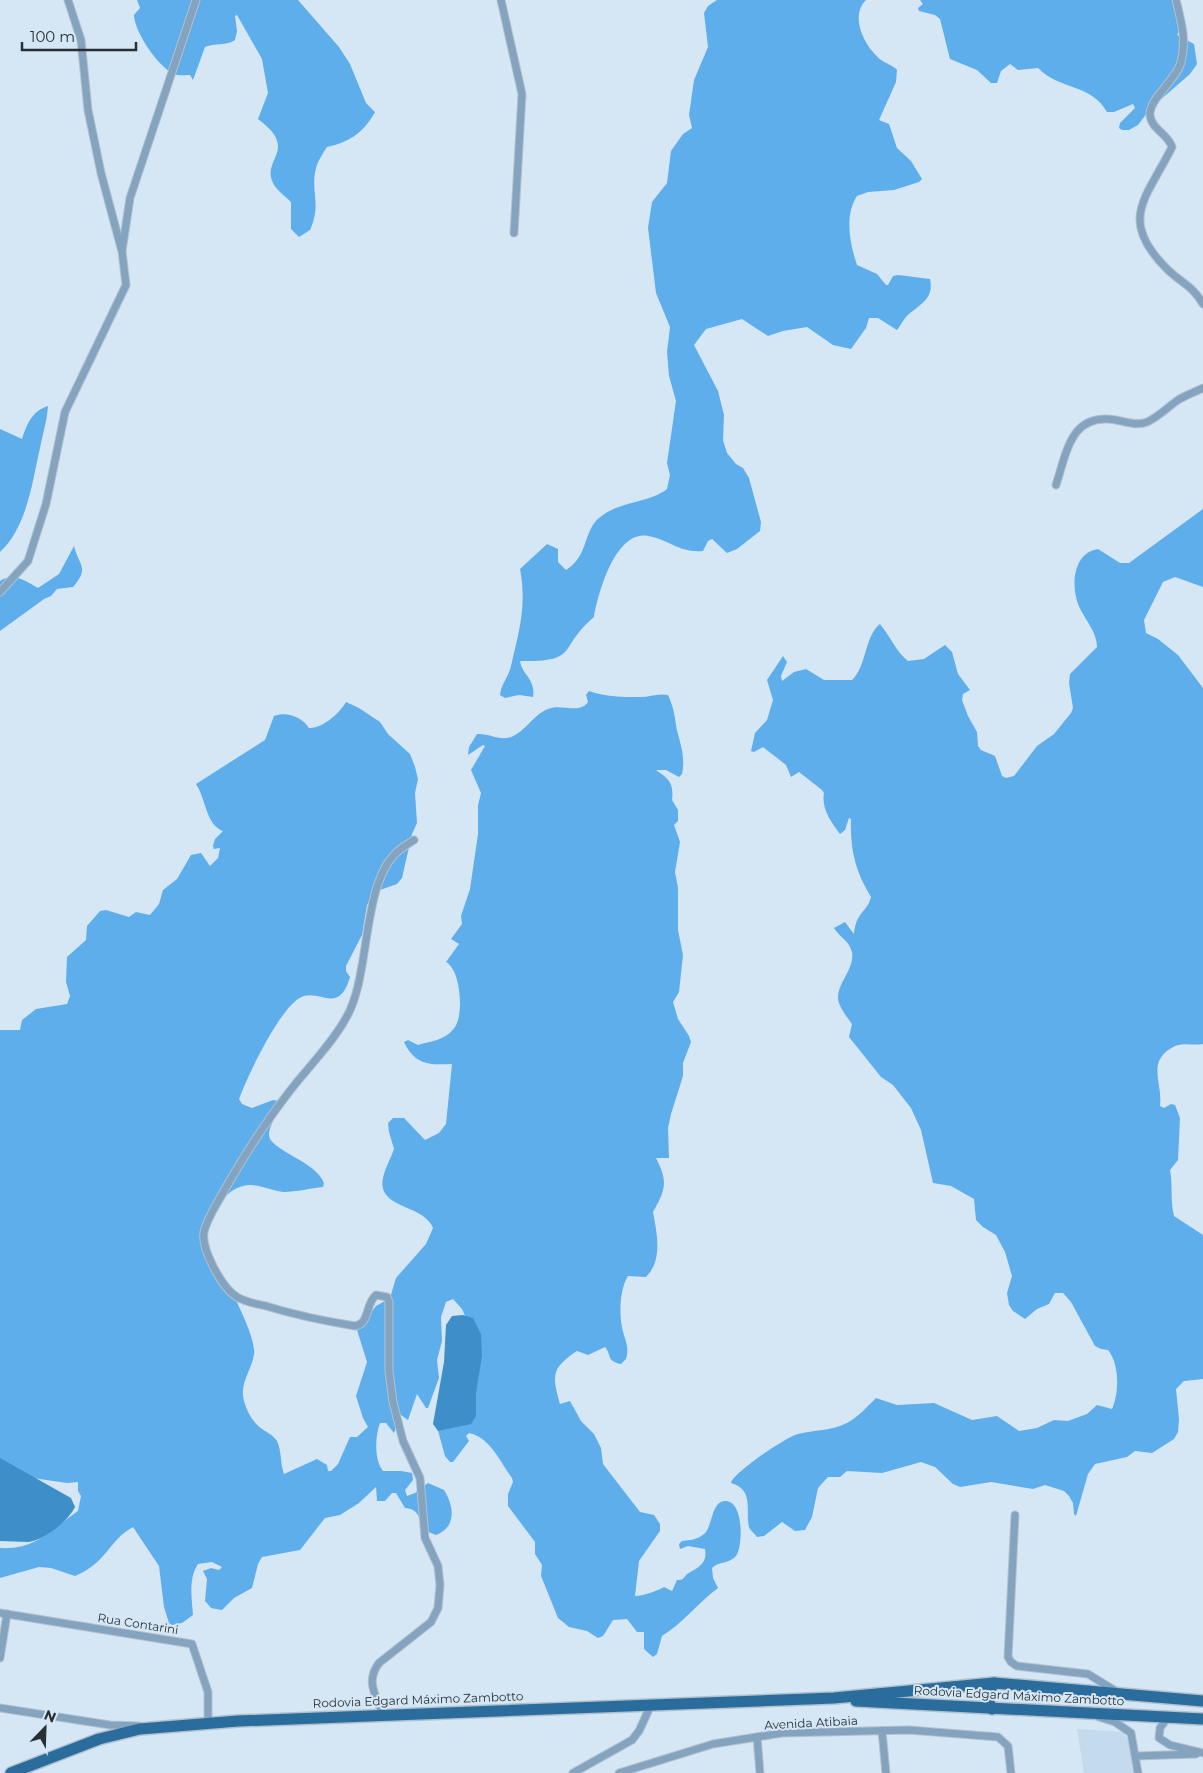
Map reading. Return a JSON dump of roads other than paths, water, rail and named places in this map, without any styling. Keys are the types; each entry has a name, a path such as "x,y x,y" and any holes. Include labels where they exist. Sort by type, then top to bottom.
{"main road":[{"name":"Rodovia Edgard Máximo Zambotto","path":"11,1773 99,1739 156,1727 208,1723 834,1698 994,1683 1203,1701"},
{"path":"992,1709 986,1696 994,1683"},
{"name":"Rodovia Edgard Máximo Zambotto","path":"834,1698 992,1709 1203,1720"}],"street":[{"path":"0,592 28,560 46,504 65,412 126,285 122,252 101,173 88,110 81,40 68,0"},
{"path":"122,252 130,198 196,0"},
{"path":"501,0 522,94 514,233"},
{"path":"1176,0 1183,34 1181,62 1174,77 1152,107 1150,114 1152,122 1172,146 1142,206 1138,222 1140,231 1159,261 1169,272 1187,283 1203,304"},
{"path":"1056,485 1070,442 1075,433 1084,425 1094,420 1106,418 1132,423 1147,422 1180,399 1203,388"},
{"path":"383,1715 373,1688 371,1678 373,1672 379,1663 431,1622 438,1608 440,1585 438,1566 425,1538 420,1478 403,1441 393,1402 389,1370 387,1297 376,1296 372,1299 365,1321 360,1325 354,1326 293,1314 241,1299 231,1292 208,1257 204,1244 204,1234 206,1224 229,1182 285,1096 346,1019 358,989 368,928 382,877 396,853 414,840"},
{"path":"1016,1515 1008,1657 1017,1666 1088,1674 1121,1694"},
{"path":"0,1658 4,1614"},
{"name":"Rua Contarini","path":"4,1614 192,1644 208,1692 208,1723"},
{"path":"573,1773 632,1740 640,1731 650,1705"},
{"path":"0,1708 110,1725 156,1727"},
{"path":"1093,1715 1115,1722 1131,1733 1138,1773"},
{"path":"1168,1717 1160,1728 1159,1738 1170,1745 1203,1753"},
{"name":"Avenida Atibaia","path":"620,1773 693,1749 757,1737 782,1734 909,1730 1001,1738 1006,1742 1011,1773"},
{"path":"882,1731 886,1773"},
{"path":"757,1737 760,1773"},
{"path":"1136,1756 1203,1753"},
{"path":"646,1765 646,1773"}]}
